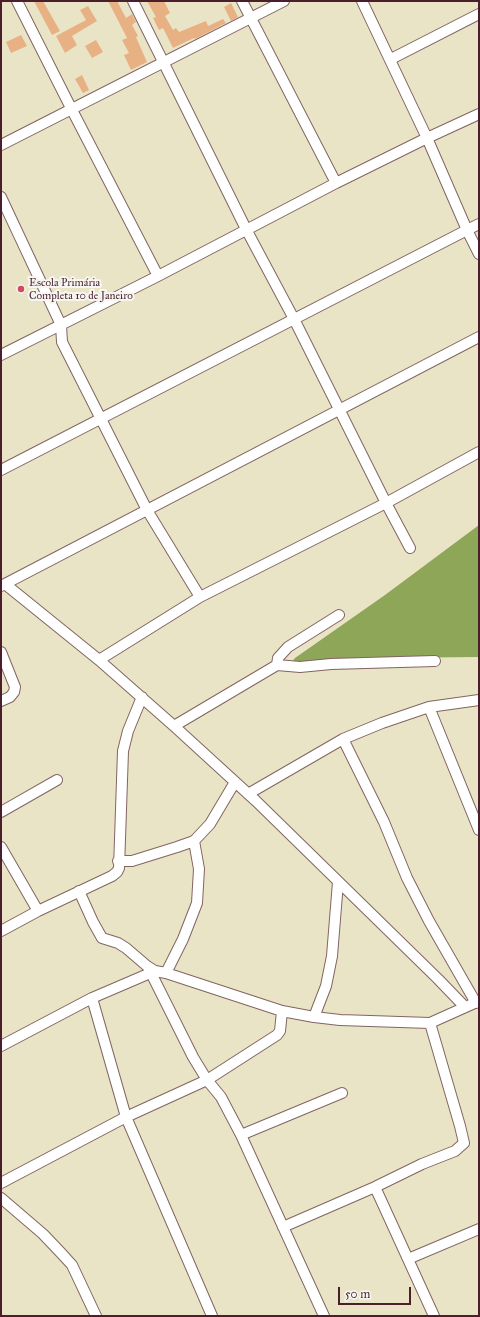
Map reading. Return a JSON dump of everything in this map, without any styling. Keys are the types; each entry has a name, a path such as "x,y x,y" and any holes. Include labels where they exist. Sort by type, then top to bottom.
{"street":[{"path":"17,1 158,276"},
{"path":"132,1 246,229 294,319 410,548"},
{"path":"242,1 336,183"},
{"path":"1,145 284,1"},
{"path":"362,1 391,59 479,254"},
{"path":"391,59 479,14"},
{"path":"1,355 158,276 336,183 479,114"},
{"path":"1,197 61,324 62,342 100,419 147,510 200,597"},
{"path":"1,470 479,224"},
{"path":"465,1007 248,794 142,696 99,660 3,585 479,337"},
{"path":"99,660 200,597 386,503 479,452"},
{"path":"277,665 278,658 288,647 339,615"},
{"path":"1,652 15,687 14,692 10,697 1,701"},
{"path":"174,726 277,665 300,667 332,664 434,661"},
{"path":"1,930 112,876 117,872 119,868 118,861 123,751 128,731 142,696"},
{"path":"248,794 343,739 382,723 429,707 479,700"},
{"path":"429,707 479,830"},
{"path":"1,1046 92,998 153,972 166,973 282,1011 314,1017 364,1021 430,1023 477,1002 428,921 410,884 384,822 343,739"},
{"path":"1,812 57,780"},
{"path":"118,861 132,860 177,848 194,840 210,824 235,782"},
{"path":"166,973 183,939 197,903 199,869 194,840"},
{"path":"1,847 38,911"},
{"path":"314,1017 326,986 332,960 338,882"},
{"path":"79,891 102,938 118,943 126,948 153,972 193,1057 207,1080 221,1097 241,1135 324,1316"},
{"path":"92,998 126,1117 212,1316"},
{"path":"1,1183 126,1117 207,1080 277,1035 280,1032 282,1011"},
{"path":"283,1227 422,1164 455,1151 464,1143 430,1023"},
{"path":"241,1135 342,1093"},
{"path":"374,1187 434,1316"},
{"path":"1,1198 43,1234 72,1265 96,1316"},
{"path":"408,1259 479,1229"}],"green space":[{"path":"479,525 479,657 380,658 292,662 295,658 385,595"}],"building":[{"path":"34,1 43,1 60,31 52,35"},
{"path":"108,1 117,1 126,18 132,14 136,22 132,25 138,36 136,37 147,62 131,70 124,55 129,53 122,40 127,38"},
{"path":"147,1 164,1 170,13 165,16 173,30 176,28 179,32 206,21 208,26 223,19 226,23 195,39 194,38 173,48 163,28 159,30 153,18 156,17"},
{"path":"231,3 238,17 231,21 224,7"},
{"path":"88,6 97,21 72,36 77,45 65,53 56,36 86,20 80,10"},
{"path":"21,35 27,46 11,53 6,42"},
{"path":"96,40 103,52 92,58 85,46"},
{"path":"82,75 89,90 83,93 75,79"}],"place":[{"name":"Escola Primária Completa 10 de Janeiro","path":"21,289"}]}
